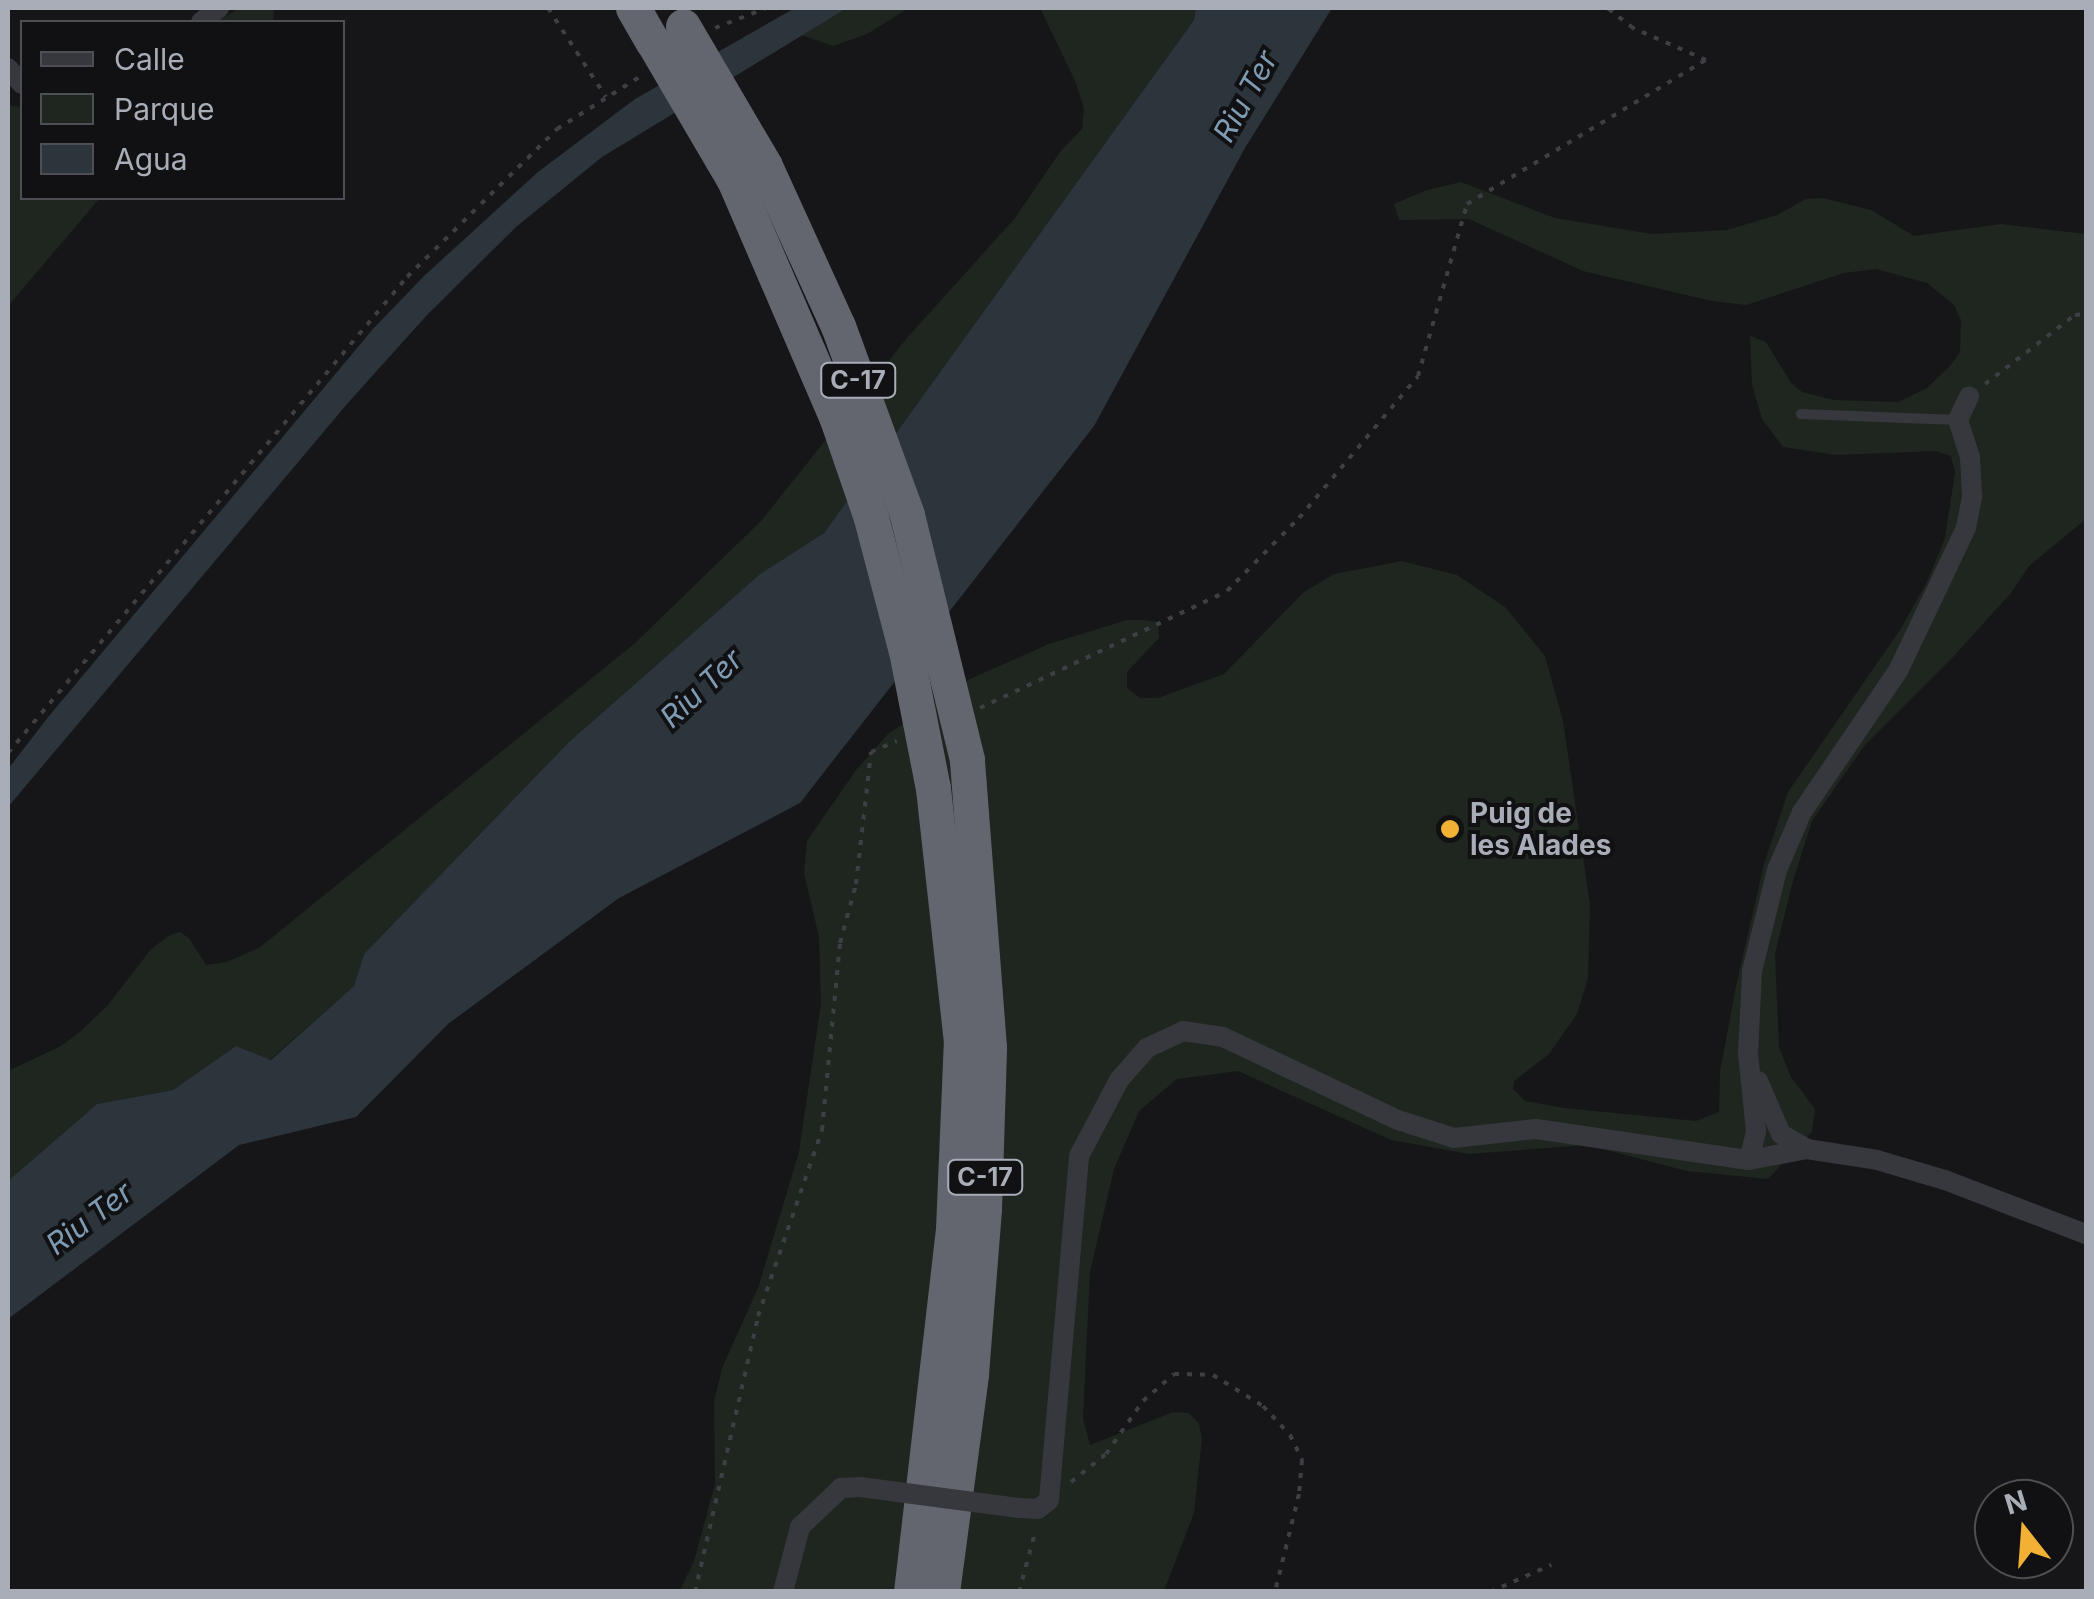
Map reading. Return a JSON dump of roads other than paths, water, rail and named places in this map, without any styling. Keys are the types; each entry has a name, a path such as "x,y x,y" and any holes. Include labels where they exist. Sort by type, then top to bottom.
{"highway":[{"name":"C-17","path":"634,8 675,34 765,166 838,326 907,515 967,760 989,1047 984,1209 971,1374 942,1592"},
{"name":"C-17","path":"675,34 837,419 871,518 906,651 933,788 961,1042 953,1229 911,1592"}],"street":[{"path":"1749,1160 1756,1131 1748,1054 1752,971 1784,855 1802,812 1898,671 1966,528 1972,496 1970,457 1958,420 1969,396"},
{"path":"783,1592 800,1528 841,1488 1036,1506 1079,1156 1119,1080 1148,1048 1183,1031 1223,1036 1398,1120 1454,1138 1536,1129 1749,1160 1807,1149 1877,1160 1945,1180 2086,1234"},
{"path":"1748,1054 1781,1134 1807,1149"}],"lane":[{"path":"1801,414 1958,420"}],"water":[{"path":"795,8 847,8 602,157 516,227 427,315 347,404 8,807 8,769 49,716 373,329 424,276 538,172 635,99"},
{"name":"Riu Ter","path":"1196,8 1332,8 1245,148 1094,426 800,803 619,898 448,1024 356,1117 239,1145 8,1319 8,1181 97,1104 173,1090 236,1046 271,1060 354,986 364,954 569,742 760,574 824,533 1194,20"}],"place":[{"name":"Puig de les Alades","path":"1450,829"}]}
